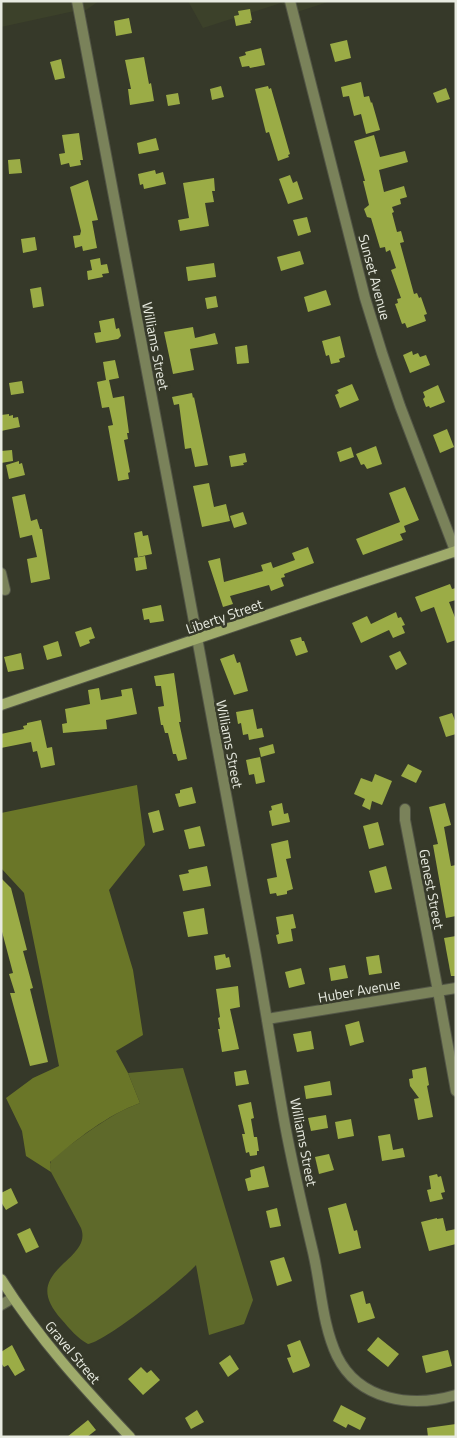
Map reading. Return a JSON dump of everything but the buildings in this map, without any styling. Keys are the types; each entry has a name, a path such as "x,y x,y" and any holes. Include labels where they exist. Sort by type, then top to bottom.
{"main road":[{"name":"Liberty Street","path":"1,706 456,552"},
{"name":"Gravel Street","path":"1,1279 52,1351 130,1437"}],"street":[{"name":"Williams Street","path":"77,1 287,1135 327,1326 338,1358 355,1380 378,1395 409,1402 438,1400 456,1395"},
{"name":"Sunset Avenue","path":"290,1 363,289 379,344 443,522 456,552"},
{"path":"1,573 4,590"},
{"name":"Genest Street","path":"405,809 405,820 456,1091"},
{"name":"Huber Avenue","path":"267,1019 456,988"},
{"path":"1,1305 13,1298"}],"shaded area":[{"path":"1,1 99,1 86,10 1,27"},
{"path":"188,1 331,1 294,13 281,3 203,28"}],"green space":[{"path":"137,785 145,845 109,890 133,970 143,1035 116,1051 128,1073 140,1103 104,1121 71,1145 50,1162 51,1172 26,1156 22,1131 6,1098 33,1078 59,1066 24,893 1,868 1,813"},
{"path":"183,1068 253,1300 244,1324 209,1335 196,1265 161,1296 126,1322 97,1341 88,1344 77,1336 62,1320 50,1303 47,1289 51,1278 77,1250 82,1240 81,1228 51,1172 50,1164 52,1158 105,1120 140,1103 128,1073"}]}
